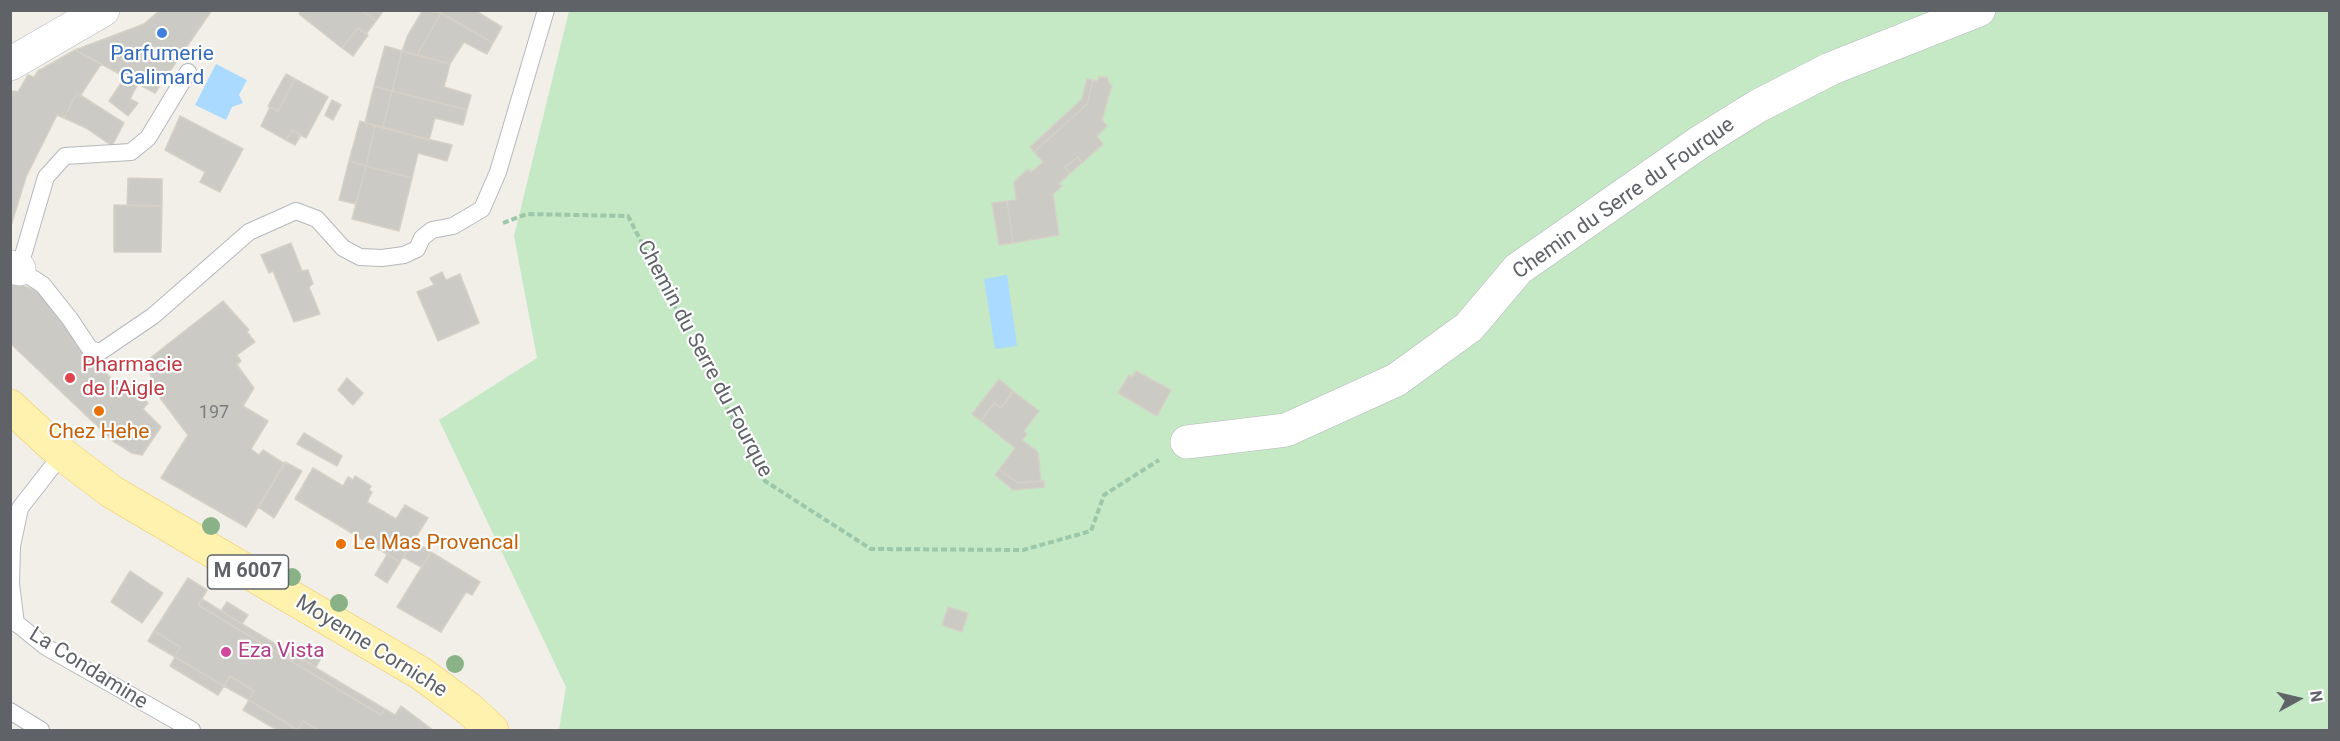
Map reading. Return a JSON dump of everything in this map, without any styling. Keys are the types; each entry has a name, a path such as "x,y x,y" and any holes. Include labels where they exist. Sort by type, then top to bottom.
{"main road":[{"name":"Moyenne Corniche","path":"14,417 112,492 422,674 469,709 492,730"}],"street":[{"path":"16,56 103,10"},
{"name":"Chemin du Serre du Fourque","path":"1187,442 1286,430 1396,380 1468,327 1518,269 1700,142 1758,106 1830,69 1979,10"}],"lane":[{"path":"188,72 148,138 130,152 65,156 46,177 15,268 42,285 70,319 90,349 100,352 153,316 249,231 296,211 317,219 343,248 360,257 382,258 404,255 417,249 422,238 432,230 453,226 482,209 498,172 546,10"},
{"name":"La Condamine","path":"62,454 20,508 12,546 14,621 46,647 192,730"},
{"path":"10,711 41,730"}],"path":[{"name":"Chemin du Serre du Fourque","path":"496,226 526,214 628,216 765,481 872,549 1023,550 1092,531 1104,495 1187,442"}],"green space":[{"path":"569,11 2329,11 2329,730 559,730 566,687 439,420 537,358 514,236"}],"water":[{"path":"216,64 247,80 239,95 243,103 232,107 226,120 195,105"},
{"path":"1007,275 1017,346 995,349 984,279"}],"building":[{"path":"160,10 212,10 155,93 75,50 144,24"},
{"path":"301,10 361,10 376,21 366,34 358,28 342,48 299,14"},
{"path":"361,10 383,10 383,11 376,21"},
{"path":"423,10 441,13 417,55 402,51 408,35"},
{"path":"442,10 480,10 479,13 502,27 493,43 441,13"},
{"path":"441,13 493,43 487,54 464,42 450,64 417,55"},
{"path":"358,28 368,35 353,56 342,48"},
{"path":"385,46 402,51 392,91 374,86"},
{"path":"75,50 101,64 80,96 77,93 64,118 57,115 26,177 10,229 10,96 13,91 18,92 28,75 34,77 38,71"},
{"path":"402,51 450,64 444,87 471,95 467,110 392,91"},
{"path":"286,74 295,79 278,111 268,106"},
{"path":"125,77 138,84 130,99 138,103 128,116 109,101"},
{"path":"1099,77 1107,77 1112,85 1102,120 1107,126 1097,136 1103,144 1082,163 1078,157 1065,167 1070,173 1059,184 1062,186 1053,194 1059,235 1013,243 1007,201 1016,200 1014,182 1028,169 1031,172 1043,162 1034,152 1087,104 1093,80 1097,81"},
{"path":"295,79 328,97 306,138 292,130 286,140 261,126 270,107 278,111"},
{"path":"1087,79 1093,80 1087,104 1034,152 1030,147 1082,99"},
{"path":"374,86 392,91 383,127 365,123"},
{"path":"392,91 467,110 463,125 435,118 429,140 383,127"},
{"path":"77,93 124,123 112,146 86,128 64,118"},
{"path":"332,100 341,105 333,120 325,115"},
{"path":"180,116 243,149 220,192 200,182 205,172 165,150"},
{"path":"360,121 375,126 366,166 349,161"},
{"path":"375,126 452,145 447,161 418,153 412,178 366,166"},
{"path":"292,130 301,135 295,145 286,140"},
{"path":"1078,157 1082,163 1070,173 1065,167"},
{"path":"349,161 366,166 356,204 339,200"},
{"path":"366,166 412,178 399,231 352,219"},
{"path":"128,178 162,179 162,206 127,205"},
{"path":"1007,201 1013,243 999,245 992,203"},
{"path":"114,205 162,206 161,252 114,252"},
{"path":"291,243 302,271 308,270 313,284 309,287 320,314 294,322 273,271 269,273 261,255"},
{"path":"442,272 446,280 460,274 479,323 438,341 417,292 434,285 430,278"},
{"path":"13,281 44,294 70,334 100,370 101,368 124,391 130,385 148,403 143,409 161,427 142,455 132,453 113,441 10,343 10,284"},
{"path":"223,301 249,330 247,332 255,342 237,355 241,361 237,365 254,388 243,406 268,421 251,449 259,455 263,450 285,464 246,527 161,478 188,435 160,398 145,362"},
{"path":"1136,371 1171,390 1157,416 1118,393 1129,375 1132,377"},
{"path":"347,378 363,393 353,405 338,390"},
{"path":"999,379 1013,391 1001,408 994,403 981,421 972,414"},
{"path":"1013,391 1039,411 1024,431 1027,434 1022,440 1038,452 1041,481 1018,483 999,470 1015,448 981,421 994,403 1001,408"},
{"path":"304,433 342,456 337,466 297,444"},
{"path":"285,462 302,471 274,518 258,507"},
{"path":"313,468 343,486 348,477 353,480 355,476 371,486 369,490 372,492 367,502 396,519 405,505 428,518 400,562 295,499"},
{"path":"999,470 1018,483 1044,481 1044,487 1013,490 995,475"},
{"path":"413,541 431,552 421,567 403,557"},
{"path":"431,552 480,582 472,595 466,592 441,632 397,607"},
{"path":"387,555 400,562 387,583 375,575"},
{"path":"130,571 163,593 142,623 111,602"},
{"name":"Eza Vista","path":"188,578 207,590 198,605 381,715 385,709 395,715 401,706 433,730 319,730 303,721 298,730 249,700 254,691 230,676 224,686 175,657 180,647 154,631"},
{"path":"202,599 385,709 381,715 198,605"},
{"path":"227,602 248,615 242,624 221,611"},
{"path":"948,607 968,613 962,632 942,625"},
{"path":"154,631 180,647 175,657 148,641"},
{"path":"300,646 321,658 316,667 295,655"},
{"path":"175,657 224,686 218,695 170,666"},
{"path":"230,676 254,691 249,700 224,686"},
{"path":"249,700 298,730 277,730 243,710"},
{"path":"303,721 319,730 298,730"}],"place":[{"name":"Parfumerie Galimard","path":"162,33"},
{"name":"Pharmacie de l'Aigle","path":"70,378"},
{"name":"Chez Hehe","path":"99,411"},
{"name":"Le Mas Provencal","path":"341,544"},
{"name":"Eza Vista","path":"226,652"}]}
